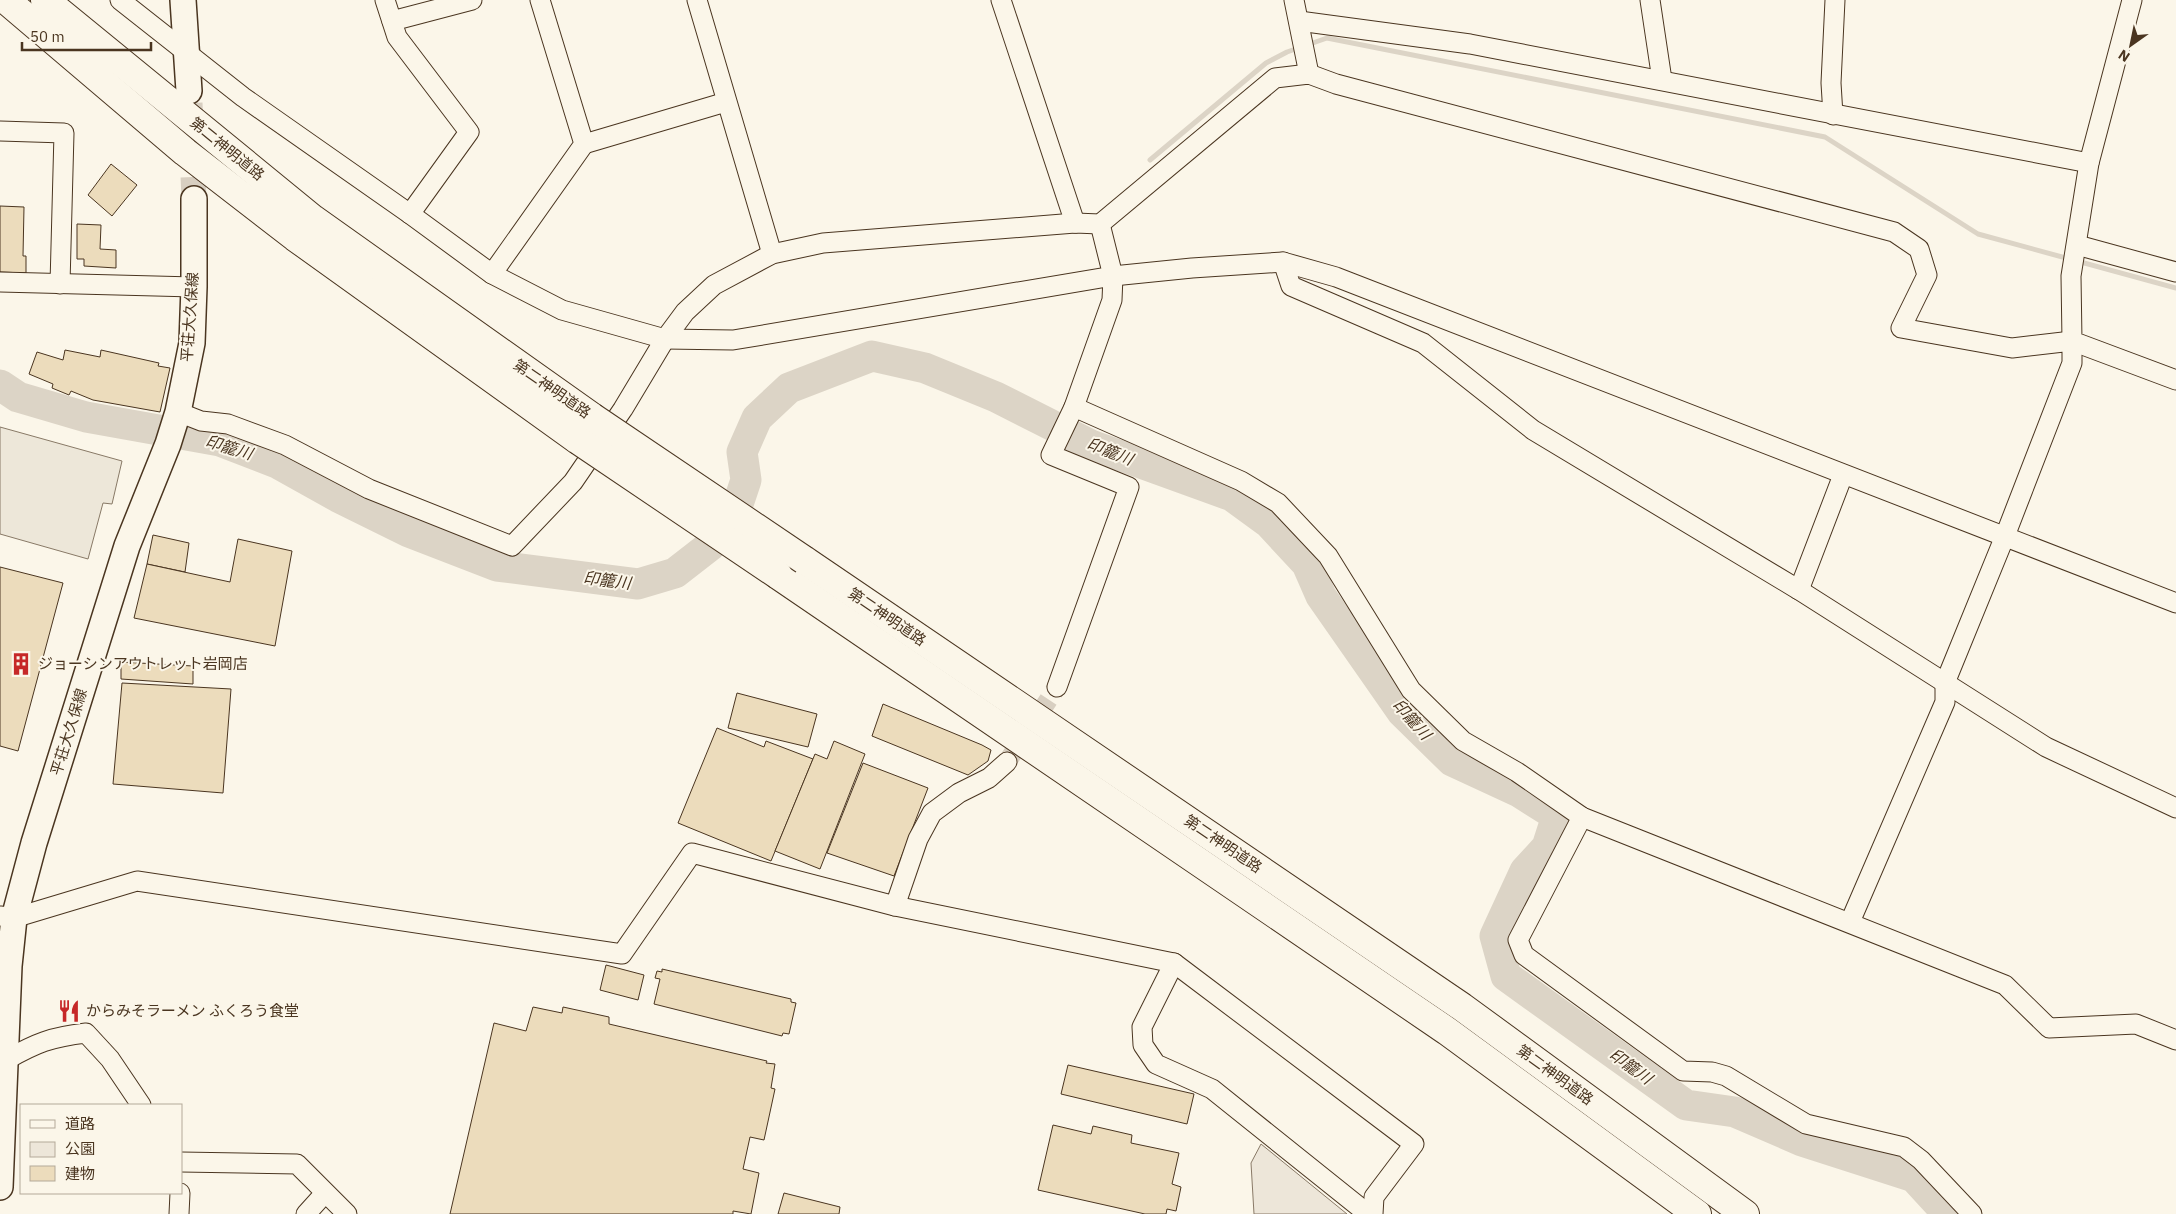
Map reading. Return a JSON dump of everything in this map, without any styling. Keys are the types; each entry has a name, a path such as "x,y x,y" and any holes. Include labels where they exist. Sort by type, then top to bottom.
{"highway":[{"name":"第二神明道路","path":"6,0 185,152 271,219 578,440 1446,1030 1696,1214"},
{"name":"第二神明道路","path":"45,0 313,219 592,417 1462,1007 1745,1214"}],"main road":[{"path":"183,0 189,91"},
{"name":"平荘大久保線","path":"0,1187 10,966 7,917 40,824 127,546 174,426 192,343 194,199"}],"street":[{"path":"120,0 186,50 243,97 492,274 562,310 665,339 733,340 1113,276 1283,262 1336,277 2176,603"},
{"path":"385,0 397,37 469,132 410,214"},
{"path":"392,21 472,0"},
{"path":"540,0 584,144"},
{"path":"697,0 772,254"},
{"path":"1001,0 1075,224"},
{"path":"1294,0 1309,74"},
{"path":"1650,0 1662,80"},
{"path":"1833,115 1832,83 1835,0"},
{"path":"1850,922 1945,702 1945,684 2072,363 2071,276 2089,163 2132,0"},
{"path":"1299,22 1470,44 2089,163"},
{"path":"174,426 201,421 228,424 284,445 369,489 512,546 573,482 623,409 665,339 685,312 714,285 772,254 823,243 1075,224 1100,224 1275,78 1309,74 1336,84 1894,232 1919,249 1926,274 1901,328 2012,348 2072,341 2176,380"},
{"path":"492,274 584,144 726,102"},
{"path":"0,131 64,133 60,284"},
{"path":"1057,687 1129,487 1051,455 1074,407 1112,300 1113,276 1100,224"},
{"path":"2077,245 2176,272"},
{"path":"1283,262 1291,286 1423,343 1533,430 1799,590 2046,747 2176,808"},
{"path":"0,282 194,287"},
{"path":"1074,407 1241,481 1278,503 1328,556 1411,690 1464,741 1517,772 1582,817 2005,985 2049,1028 2136,1024 2176,1040"},
{"path":"1799,590 1843,475"},
{"path":"895,906 918,839 932,813 959,793 990,778 1007,762"},
{"path":"1582,817 1518,940 1524,955 1683,1071 1712,1072 1726,1076 1806,1124 1904,1147 1921,1160 1972,1214"},
{"path":"7,917 137,881 622,954 692,853 895,906 1174,963 1414,1144 1374,1197 1373,1214"},
{"path":"1174,963 1142,1027 1144,1045 1156,1064 1212,1088 1368,1214"},
{"path":"6,1060 38,1043 59,1036 86,1033 110,1058 140,1104"},
{"path":"182,1162 297,1164 347,1214"},
{"path":"306,1214 325,1193"},
{"path":"179,1214 180,1194"}],"green space":[{"path":"1261,1144 1347,1214 1254,1214 1251,1163"}],"shaded area":[{"path":"0,427 122,461 112,504 103,503 88,559 0,534"}],"building":[{"path":"111,164 137,185 112,216 88,195"},
{"path":"0,206 24,207 23,256 26,256 26,273 0,272"},
{"path":"77,224 101,225 100,249 116,250 116,268 84,266 84,259 77,259"},
{"path":"65,350 100,357 101,350 159,363 158,366 170,368 160,412 93,400 71,391 69,395 52,388 53,384 29,374 37,352 63,360"},
{"path":"153,535 189,543 185,572 147,564"},
{"path":"238,539 292,551 275,646 134,618 147,564 230,582"},
{"name":"ジョーシンアウトレット岩岡店","path":"0,567 63,583 18,751 0,746"},
{"path":"121,662 193,666 193,684 121,679"},
{"path":"122,683 231,689 223,793 113,784"},
{"path":"737,693 817,714 808,747 728,728"},
{"path":"883,704 982,745 991,750 988,761 968,775 872,736"},
{"path":"717,728 764,747 766,741 813,759 771,861 678,823"},
{"path":"834,741 865,754 820,869 775,851 815,754 827,759"},
{"path":"863,763 928,788 894,876 827,853"},
{"path":"606,965 644,975 638,1000 600,990"},
{"path":"662,969 791,999 791,1002 796,1003 789,1034 783,1033 782,1036 654,1004 660,979 655,978 657,971 662,972"},
{"path":"533,1007 562,1013 563,1007 609,1017 609,1024 775,1064 771,1088 775,1089 764,1140 750,1137 743,1169 759,1173 751,1214 733,1211 733,1214 450,1214 494,1023 526,1031"},
{"path":"1068,1065 1194,1094 1187,1124 1061,1094"},
{"path":"1053,1125 1091,1134 1093,1126 1132,1135 1131,1143 1179,1153 1172,1184 1181,1187 1176,1211 1167,1209 1166,1214 1145,1214 1038,1190"},
{"path":"784,1193 840,1207 839,1214 778,1214"}],"waterway":[{"path":"1150,160 1266,63 1287,52 1327,38 1825,137 1978,234 2176,288"},
{"name":"印籠川","path":"0,385 18,397 86,417 220,441 277,463 338,497 409,532 497,566 638,584 675,573 711,545 739,501 746,480 742,452 757,418 789,388 872,356 925,368 996,397 1091,445 1232,496 1269,523 1307,564 1321,596 1402,712 1452,761 1519,792 1557,816 1547,847 1525,871 1495,936 1506,976 1686,1105 1735,1112 1802,1141 1914,1177 1948,1214"}],"tunnel":[{"path":"190,103 194,199"},
{"path":"1007,762 1057,687"}],"place":[{"name":"ジョーシンアウトレット岩岡店","path":"21,664"},
{"name":"からみそラーメン ふくろう食堂","path":"69,1011"}]}
